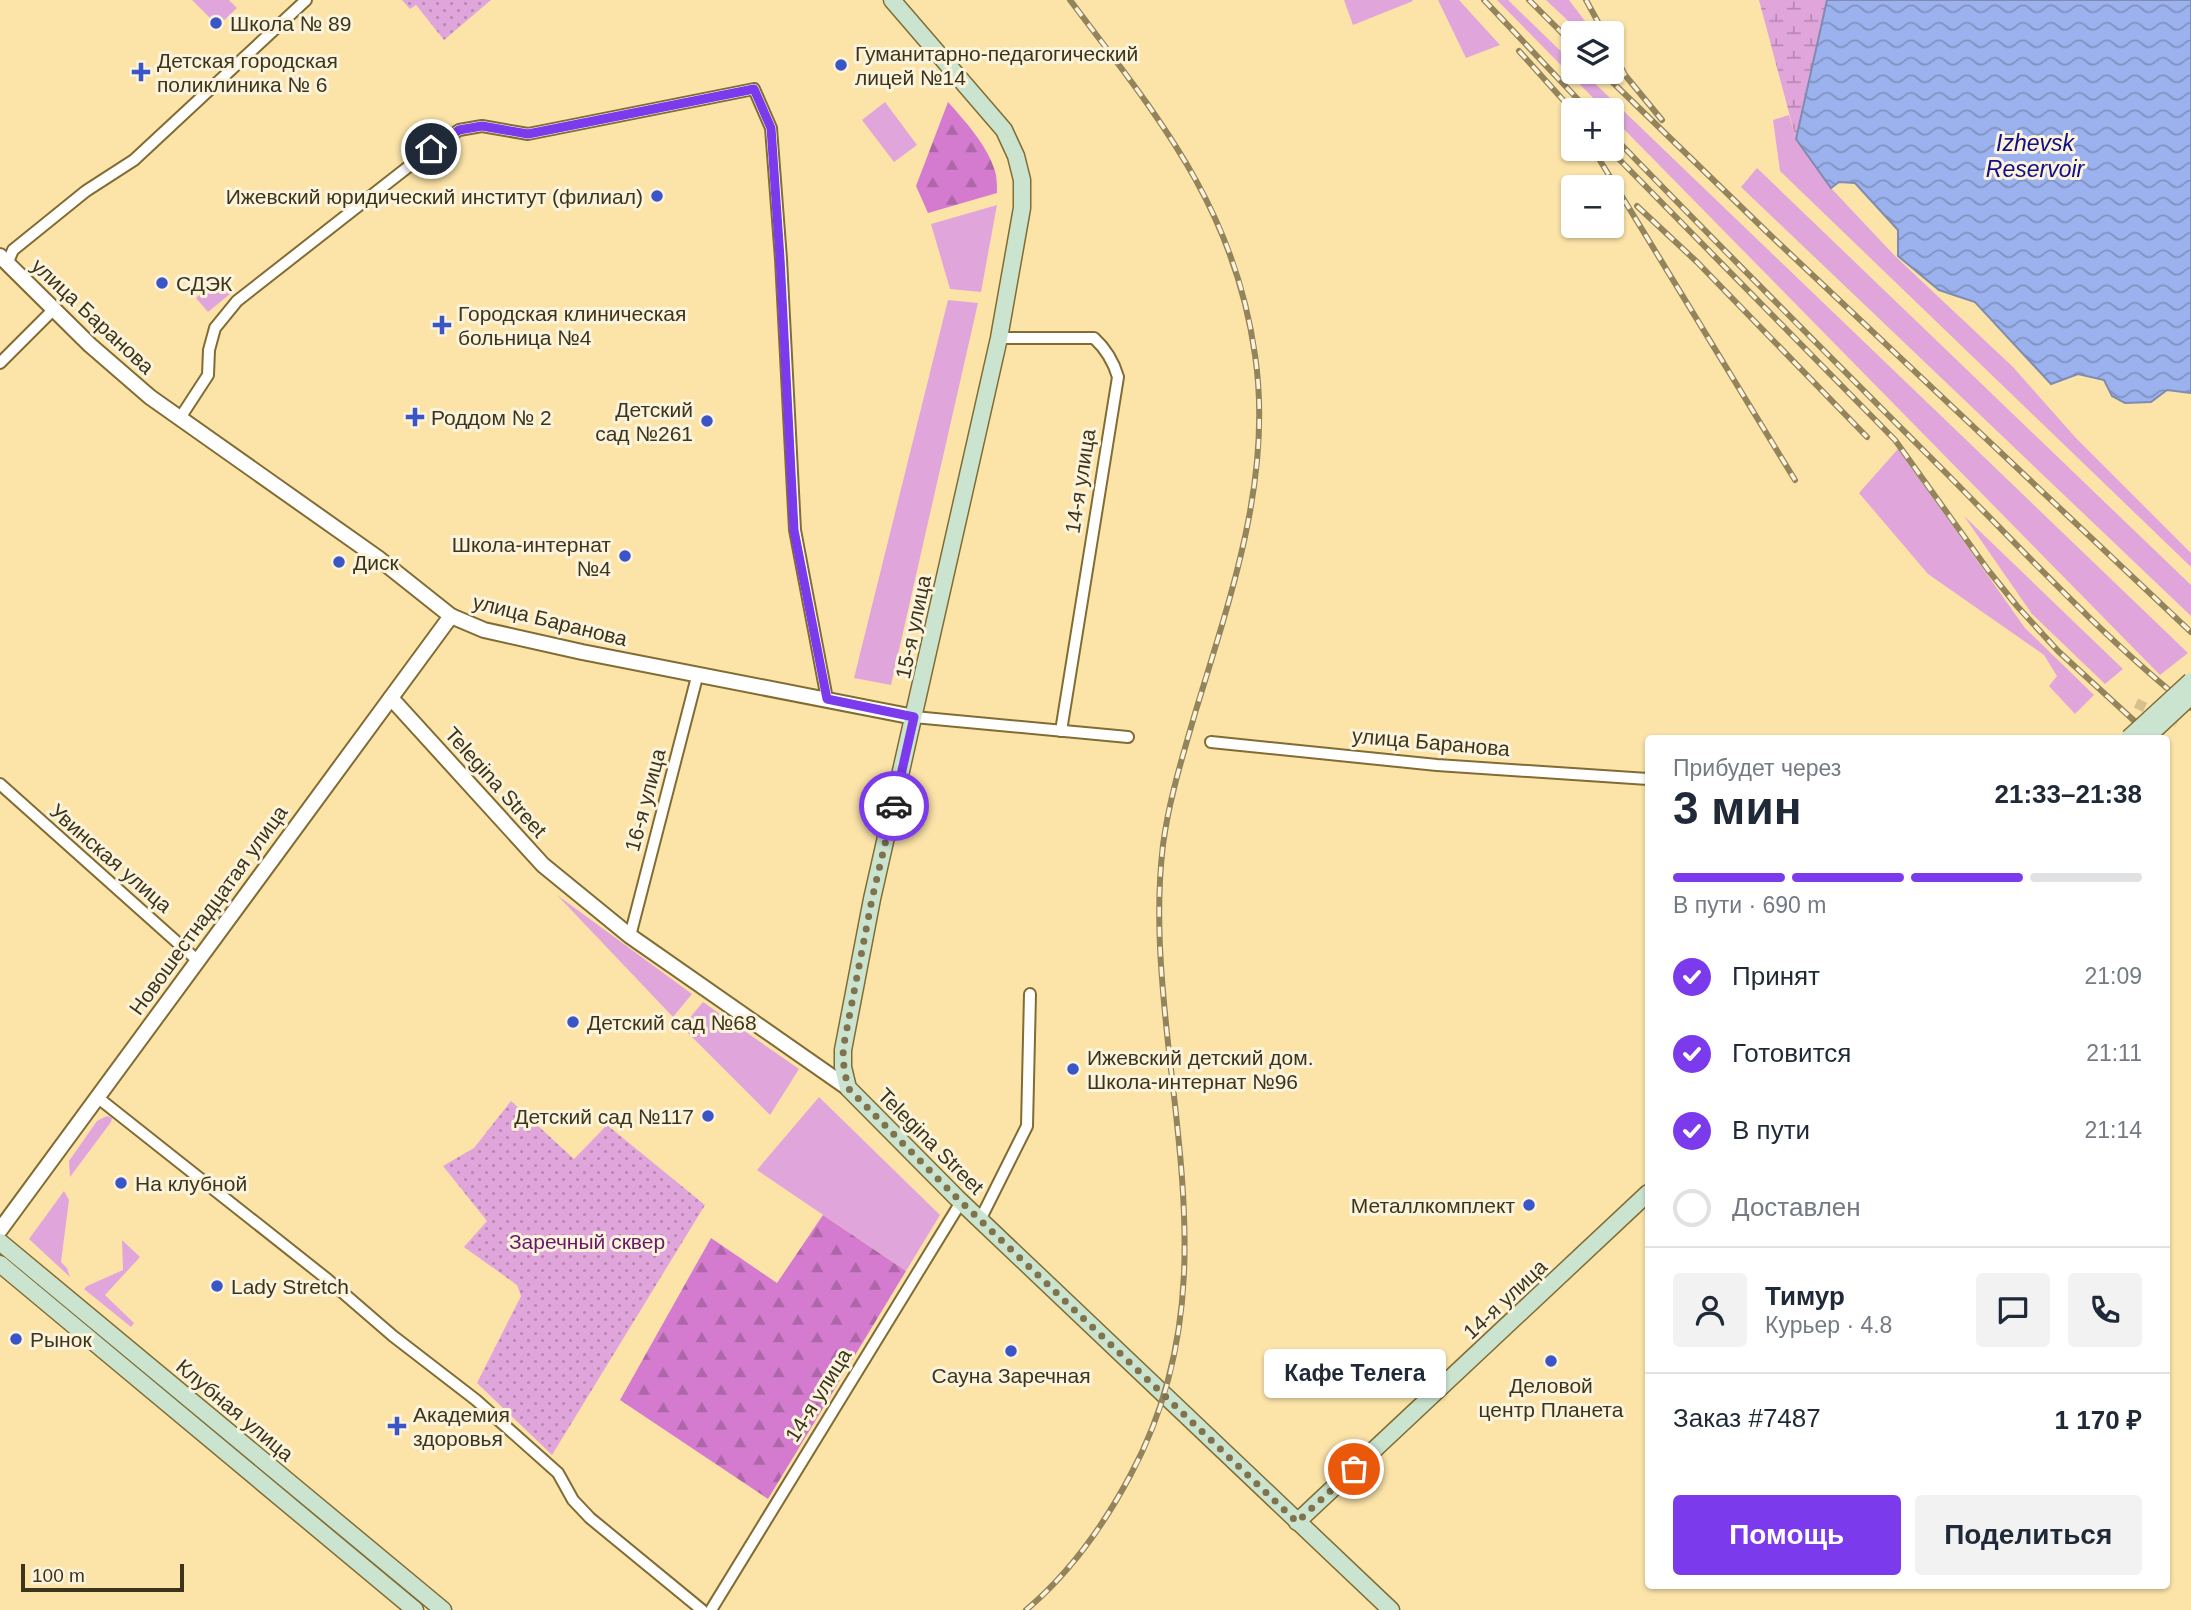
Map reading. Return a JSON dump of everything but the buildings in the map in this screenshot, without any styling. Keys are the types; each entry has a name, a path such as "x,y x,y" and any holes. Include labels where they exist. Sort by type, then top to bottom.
{"main road":[{"name":"15-я улица","path":"848,1088 843,1049 872,899 999,338 1022,208 1022,180 1016,156 1004,130 892,0"},
{"path":"2132,735 2191,681"},
{"path":"2149,735 2191,696"},
{"name":"Telegina Street","path":"848,1088 961,1202 1391,1610"},
{"name":"14-я улица","path":"1297,1522 1645,1196"},
{"name":"Клубная улица","path":"0,1242 443,1610"},
{"name":"Клубная улица","path":"0,1264 415,1610"}],"street":[{"path":"4,260 86,191 134,160 306,0"},
{"path":"180,418 208,375 209,350 215,328 236,301 459,130 482,126 528,134 754,89 771,128 794,530 827,699"},
{"name":"улица Баранова","path":"4,260 150,397 378,558 451,616 484,630 582,652 914,717 1128,737"},
{"path":"0,363 54,309"},
{"name":"14-я улица","path":"999,338 1094,338 1104,347 1114,363 1118,377 1061,731"},
{"name":"Новошестнадцатая улица","path":"0,1230 451,616"},
{"name":"16-я улица","path":"630,936 698,674"},
{"name":"Telegina Street","path":"391,698 543,865 630,936 848,1088"},
{"name":"улица Баранова","path":"1211,742 1437,765 1645,779"},
{"name":"Увинская улица","path":"0,784 197,960"},
{"path":"980,1220 1027,1126 1030,994"},
{"path":"97,1097 485,1408 558,1473 573,1500 590,1518 702,1610"},
{"name":"14-я улица","path":"711,1610 961,1202"}],"green space":[{"path":"192,0 229,0 237,8 218,26"},
{"path":"402,0 491,0 444,40 416,5 410,9"},
{"path":"1344,0 1412,0 1413,1 1353,25"},
{"path":"1438,0 1459,0 1500,45 1466,58"},
{"path":"1497,0 1508,0 1561,51 1561,65"},
{"path":"1546,0 1569,0 1585,21 1568,21"},
{"path":"1759,0 1827,0 1796,139"},
{"path":"1579,84 1595,84 1610,98 1593,98"},
{"path":"885,102 917,145 894,162 862,120"},
{"path":"948,102 987,152 996,173 997,193 928,213 916,186"},
{"path":"1624,111 2188,653 2160,675 1624,129"},
{"path":"1789,115 1796,139 1831,188 1895,256 2013,367 2075,437 2191,553 2191,567 1780,171 1773,120"},
{"path":"1757,168 2191,585 2191,616 1741,187"},
{"path":"997,205 981,292 950,289 931,224"},
{"path":"218,280 230,294 208,312 196,298"},
{"path":"948,300 978,303 891,685 854,678"},
{"path":"1898,449 2025,628 2094,695 2075,714 2049,686 2057,676 2044,655 1928,574 1859,493"},
{"path":"1964,516 2123,669 2105,684 2032,614"},
{"path":"557,895 692,994 673,1017"},
{"path":"703,1002 799,1069 770,1115 682,1027"},
{"path":"819,1097 940,1215 906,1271 757,1170"},
{"name":"Заречный сквер","path":"511,1101 574,1159 607,1125 705,1205 552,1455 477,1383 521,1296 517,1285 464,1247 487,1221 443,1166 474,1148"},
{"path":"107,1116 112,1118 111,1122 70,1177 69,1161 97,1121"},
{"path":"64,1191 69,1200 61,1262 70,1277 29,1239"},
{"path":"823,1215 906,1271 768,1499 620,1400 711,1238 777,1283"},
{"path":"122,1240 140,1257 105,1295 134,1323 131,1327 84,1289 123,1270"}],"water":[{"name":"Izhevsk Reservoir","path":"1827,0 2191,0 2191,393 2167,390 2151,402 2125,403 2112,396 2104,380 2078,374 2051,384 1975,302 1939,290 1898,256 1898,230 1855,183 1839,182 1831,188 1796,139"}],"tunnel":[{"path":"2136,703 2177,723"}],"railway":[{"path":"1026,1610 1071,1564 1109,1512 1131,1474 1155,1421 1171,1368 1181,1315 1184,1209 1161,969 1159,919 1163,845 1177,777 1235,579 1253,491 1258,446 1259,401 1255,355 1245,302 1229,253 1210,208 1187,165 1133,83 1070,0"},
{"path":"1484,0 1577,98"},
{"path":"1529,0 1561,32"},
{"path":"1586,0 1597,21"},
{"path":"1519,51 1561,98"},
{"path":"1624,73 1662,120"},
{"path":"1614,84 1768,233 2191,632"},
{"path":"1624,147 2068,596 2128,654 2191,708"},
{"path":"1600,161 1795,480"},
{"path":"1621,161 1895,440 2017,606 2058,651 2150,735"},
{"path":"1637,206 1697,262 1867,437"}],"way so far":[{"path":"894,806 872,899 843,1049 848,1088 957,1198 1297,1522 1354,1469"}],"place":[{"name":"Школа № 89","path":"216,23"},
{"name":"Гуманитарно-педагогический лицей №14","path":"841,65"},
{"name":"Детская городская поликлиника № 6","path":"141,72"},
{"name":"Ижевский юридический институт (филиал)","path":"657,196"},
{"name":"СДЭК","path":"162,283"},
{"name":"Городская клиническая больница №4","path":"442,325"},
{"name":"Роддом № 2","path":"415,417"},
{"name":"Детский сад №261","path":"707,421"},
{"name":"Школа-интернат №4","path":"625,556"},
{"name":"Диск","path":"339,562"},
{"name":"Детский сад №68","path":"573,1022"},
{"name":"Ижевский детский дом. Школа-интернат №96","path":"1073,1069"},
{"name":"Детский сад №117","path":"708,1116"},
{"name":"На клубной","path":"121,1183"},
{"name":"Металлкомплект","path":"1529,1205"},
{"name":"Lady Stretch","path":"217,1286"},
{"name":"Рынок","path":"16,1339"},
{"name":"Сауна Заречная","path":"1011,1351"},
{"name":"Деловой центр Планета","path":"1551,1361"},
{"name":"Академия здоровья","path":"397,1426"},
{"name":"Кафе Телега","path":"1354,1469"}],"route":[{"path":"431,149 459,130 482,126 528,134 754,89 771,128 794,530 827,699 914,717 894,806"}]}
